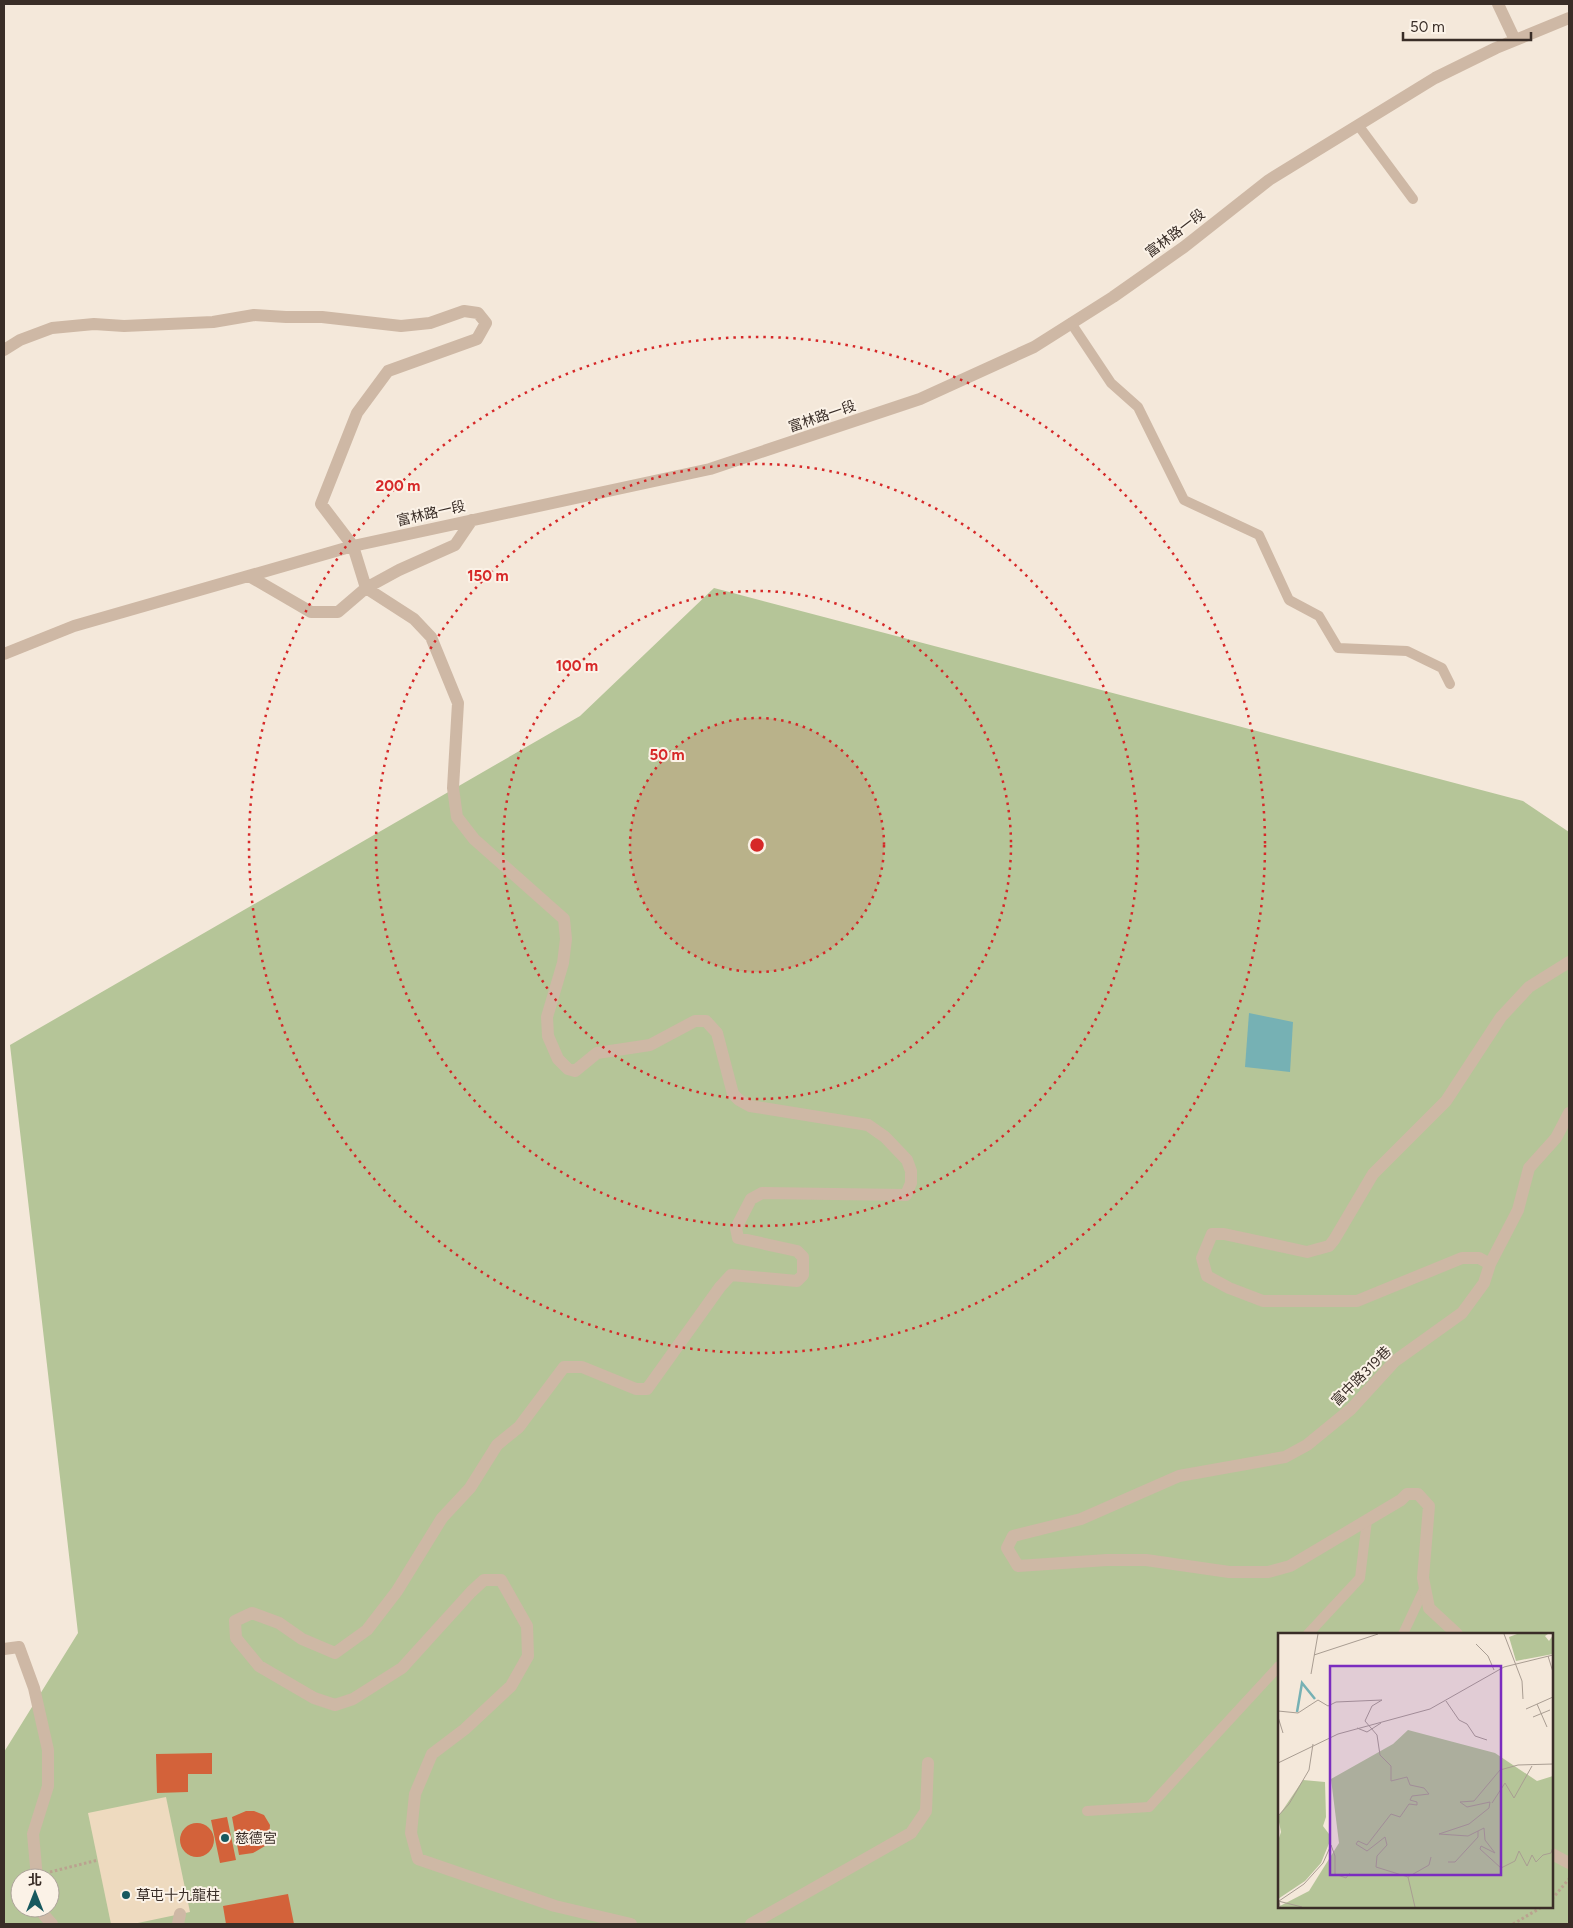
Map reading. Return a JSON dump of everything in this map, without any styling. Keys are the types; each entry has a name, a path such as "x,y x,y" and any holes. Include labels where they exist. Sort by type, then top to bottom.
{"street":[{"path":"1498,4 1515,40"},
{"name":"富林路一段","path":"4,654 74,626 353,546 710,469 920,399 1034,347 1113,297 1184,247 1269,180 1435,78 1515,40 1569,18"},
{"path":"4,350 20,340 52,328 94,324 124,326 213,322 254,315 286,317 322,316 401,326 430,323 464,312 478,313 486,323 477,339 388,370 357,413 322,504 353,546 366,588 414,619 431,637 458,703 453,788 457,817 474,839 564,920 566,939 563,963 547,1017 548,1036 558,1059 568,1069 575,1071 597,1053 650,1045 695,1021 706,1021 717,1032 733,1094 739,1100 750,1106 868,1125 885,1137 907,1160 912,1171 912,1183 906,1195 762,1193 751,1199 736,1228 738,1238 797,1251 803,1257 803,1275 797,1281 731,1275 720,1287 647,1389 636,1389 582,1368 564,1367 519,1427 497,1445 470,1488 442,1518 398,1591 368,1630 335,1653 302,1639 279,1622 252,1613 235,1621 236,1638 260,1666 314,1698 335,1705 353,1699 402,1668 484,1580 501,1580 527,1626 528,1656 511,1686 465,1728 432,1754 415,1794 411,1833 418,1859 555,1906 631,1924"},
{"path":"249,576 311,612 338,612 366,588 399,570 455,546 472,520"},
{"path":"1569,962 1529,987 1501,1017 1446,1101 1374,1174 1329,1246 1307,1252 1224,1234 1212,1234 1202,1258 1207,1276 1229,1288 1263,1300 1357,1300 1462,1258 1479,1258 1490,1264 1518,1210 1529,1168 1556,1138 1569,1113"},
{"name":"富中路319巷","path":"1456,1633 1429,1608 1423,1578 1429,1506 1418,1494 1406,1494 1401,1500 1290,1566 1268,1572 1229,1572 1146,1560 1107,1560 1018,1566 1007,1548 1013,1536 1081,1519 1179,1476 1285,1458 1307,1445 1351,1409 1396,1361 1462,1313 1484,1282 1490,1264"},
{"path":"4,1649 19,1647 34,1688 48,1750 48,1786 33,1834 36,1868"},
{"path":"751,1924 912,1833 926,1811 928,1763"},
{"path":"1553,1855 1569,1863"}],"lane":[{"path":"1358,125 1413,199"},
{"path":"1071,323 1111,383 1138,407 1184,500 1259,535 1289,600 1319,616 1338,648 1407,651 1442,668 1450,684"},
{"path":"1309,1633 1360,1578 1366,1520"},
{"path":"1403,1633 1425,1587"},
{"path":"1087,1811 1150,1807 1278,1667"}],"path":[{"path":"60,1870 98,1860"},
{"path":"1553,1898 1569,1879"},
{"path":"1513,1924 1540,1908"}],"green space":[{"path":"714,588 1523,801 1569,832 1569,1924 4,1924 4,1752 78,1633 10,1045 580,716"}],"shaded area":[{"path":"166,1797 190,1912 133,1924 111,1924 88,1813"}],"water":[{"path":"1249,1013 1293,1022 1290,1072 1245,1067"}],"building":[{"path":"212,1753 212,1774 188,1774 188,1792 157,1793 156,1754"},
{"path":"246,1811 254,1811 264,1815 270,1825 269,1836 265,1846 253,1853 239,1855 232,1817"},
{"path":"227,1817 236,1860 220,1863 211,1820"},
{"path":"197,1823 209,1828 214,1840 209,1852 197,1857 185,1852 180,1840 185,1828"},
{"path":"288,1894 294,1924 226,1924 223,1906"}],"place":[{"name":"慈德宮","path":"225,1838"},
{"name":"草屯十九龍柱","path":"126,1895"}]}
